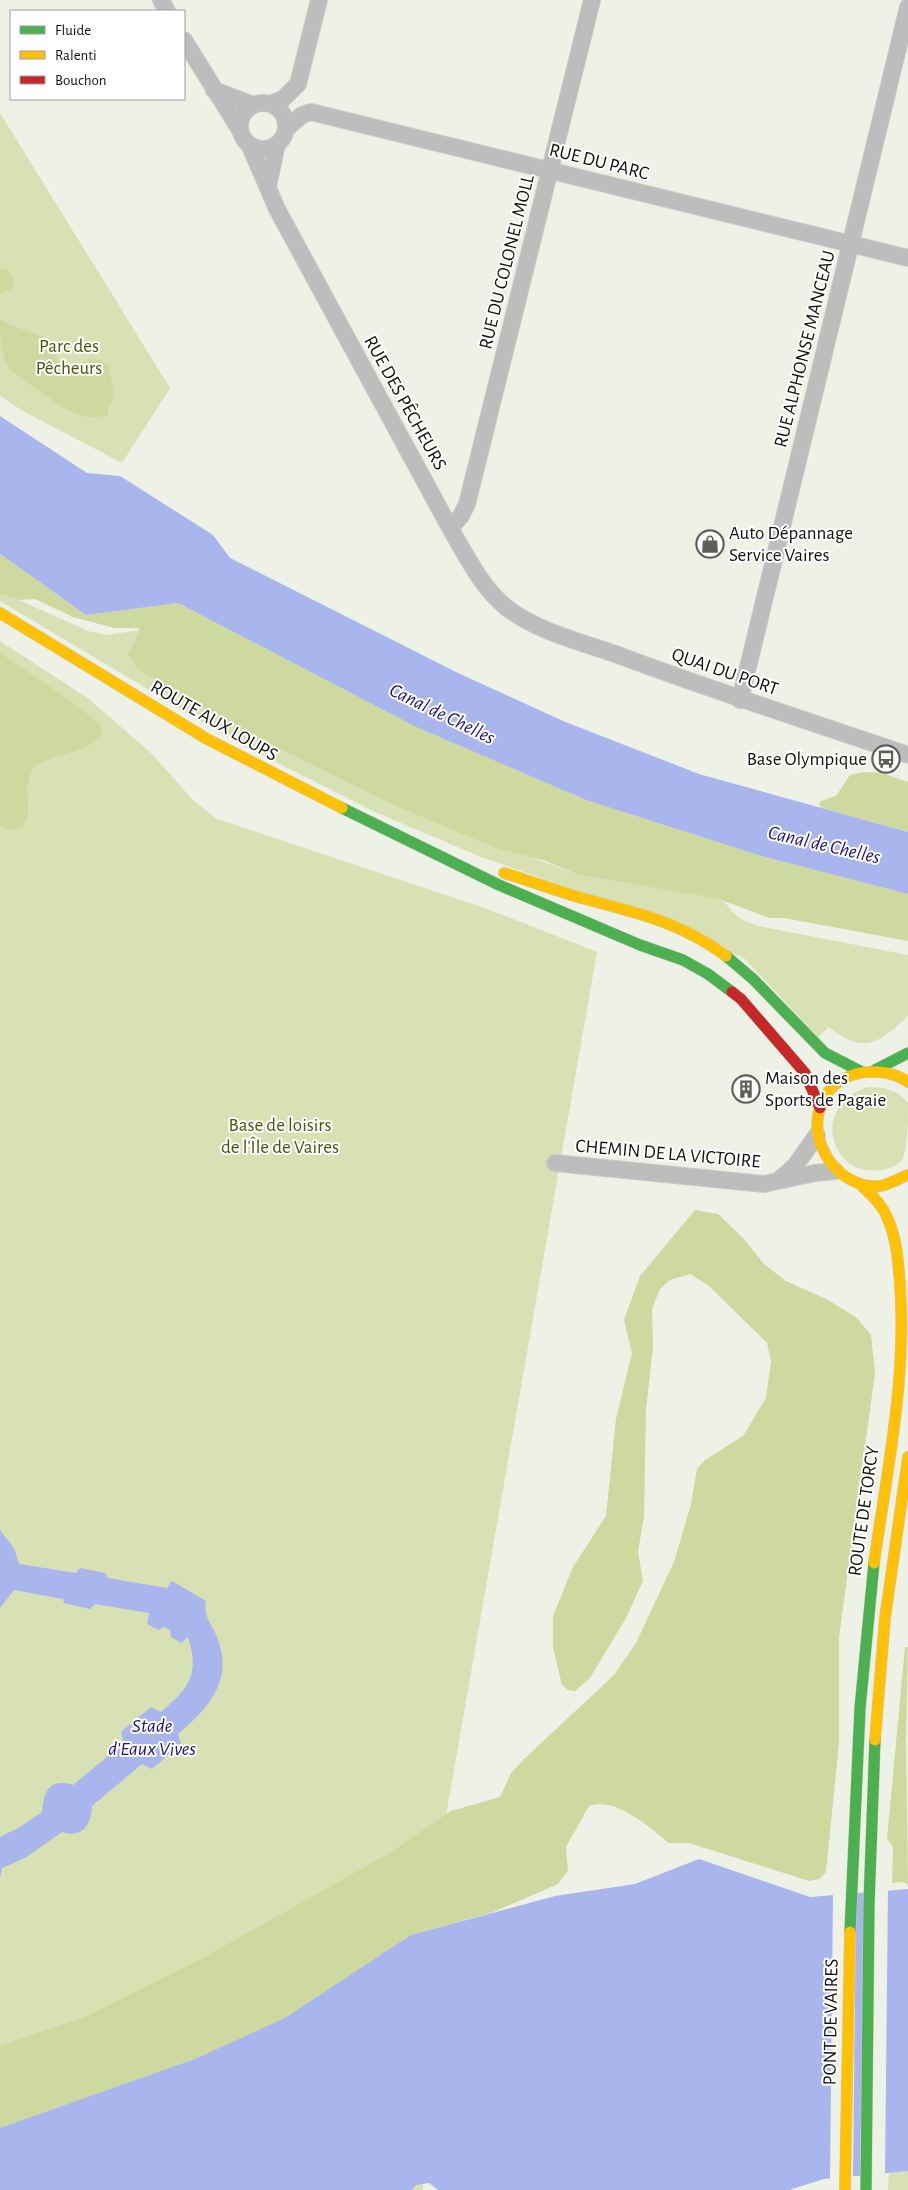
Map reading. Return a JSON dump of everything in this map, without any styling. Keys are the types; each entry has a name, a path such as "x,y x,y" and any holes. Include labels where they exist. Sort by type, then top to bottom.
{"main road":[{"name":"ROUTE AUX LOUPS","path":"0,613 207,740 361,818 419,845"},
{"path":"419,845 579,897 655,917 691,932 725,955 753,979 825,1053 862,1072"},
{"path":"419,845 499,885 631,941 683,960 708,974 741,999 786,1048 805,1073 820,1108"},
{"path":"875,1070 908,1053"},
{"path":"908,1082 890,1072 875,1070 862,1072 836,1084 820,1108 816,1124 823,1155 836,1171 849,1181 861,1185 885,1185 908,1175"},
{"name":"ROUTE DE TORCY","path":"852,1854 860,1708 871,1593 899,1386 903,1326 900,1268 894,1236 888,1216 877,1200 861,1185"},
{"name":"ROUTE DE TORCY","path":"872,1855 885,1618 908,1457"},
{"name":"PONT DE VAIRES","path":"845,2190 852,1854"},
{"name":"PONT DE VAIRES","path":"866,2190 872,1855"}],"street":[{"path":"268,186 277,144 286,129 302,115 311,112 301,97 298,84 319,0"},
{"name":"RUE DU COLONEL MOLL","path":"450,528 461,516 467,504 592,0"},
{"name":"RUE ALPHONSE MANCEAU","path":"740,700 908,7"},
{"name":"RUE DES PÊCHEURS","path":"185,42 245,137 277,209 450,528 478,575 493,594 507,608 530,622"},
{"path":"214,90 253,105 270,104 282,99 298,84"},
{"path":"270,104 282,113 286,129"},
{"path":"253,105 241,118 245,137 263,149 277,144"},
{"name":"RUE DU PARC","path":"311,112 908,258"},
{"name":"QUAI DU PORT","path":"530,622 740,700 908,754"},
{"name":"CHEMIN DE LA VICTOIRE","path":"778,1181 795,1166 817,1135"},
{"name":"CHEMIN DE LA VICTOIRE","path":"555,1163 764,1184 815,1172 836,1171"}],"green space":[{"name":"Parc des Pêcheurs","path":"0,113 170,388 122,463 23,411 0,396"},
{"path":"6,269 15,279 12,289 0,293 0,270"},
{"path":"0,319 12,326 53,341 58,362 70,367 94,359 109,364 114,397 108,408 108,415 87,417 68,410 12,372 3,354 0,337"},
{"path":"0,554 86,615 178,603 416,727 586,800 761,856 908,894 908,941 784,918 769,918 719,899 578,875 546,861 496,848 387,802 253,736 140,671 128,655 140,631 138,628 114,628 73,617 35,599 19,600 0,594"},
{"path":"0,594 19,600 88,631 106,635 140,630 140,671 253,736 387,802 578,875 719,899 739,917 758,926 908,955 908,1016 889,1033 871,1042 852,1041 829,1027 818,1037 744,958 570,888 481,857 375,812 238,743 0,601"},
{"name":"Base de loisirs de l'Île de Vaires","path":"0,641 89,699 152,754 193,800 215,818 485,908 597,952 415,1993 423,2190 0,2190"},
{"path":"0,653 65,697 100,724 102,734 86,746 50,759 32,768 27,788 28,808 25,822 22,827 7,830 0,824"},
{"path":"864,772 882,773 908,782 908,832 822,808 819,805 821,801 836,796 850,775"},
{"path":"868,1087 895,1092 908,1103 907,1133 902,1160 893,1167 886,1169 867,1170 852,1165 840,1154 834,1140 833,1125 837,1109 849,1096"},
{"path":"695,1210 718,1214 743,1238 764,1264 786,1281 828,1300 857,1318 871,1335 875,1373 839,1637 839,1743 826,1872 820,1879 809,1881 689,1843 669,1843 632,1815 610,1806 599,1804 589,1806 566,1847 568,1871 558,1884 491,1913 411,1935 285,2018 195,2059 0,2128 0,2046 87,2016 203,1958 388,1854 451,1811 500,1797 511,1773 523,1760 614,1675 636,1643 674,1562 691,1504 697,1469 705,1460 743,1436 766,1398 771,1361 767,1343 709,1286 690,1274 670,1280 660,1289 652,1309 653,1347 646,1410 644,1516 638,1552 643,1581 626,1618 590,1678 575,1691 568,1690 562,1685 553,1648 553,1616 573,1567 606,1516 616,1419 632,1353 624,1320 640,1276"},
{"path":"905,1647 908,1647 906,1741 908,1885 903,1882 892,1883 893,1847 887,1839"},
{"path":"908,2171 908,2190 888,2190 889,2173"}],"water":[{"name":"Canal de Chelles","path":"0,416 87,473 120,476 213,535 230,558 456,672 563,721 699,774 908,832 908,894 761,856 586,800 416,727 178,603 86,615 0,554"},
{"name":"Stade d'Eaux Vives","path":"0,1530 14,1548 19,1564 76,1573 80,1568 105,1573 108,1578 167,1588 172,1581 206,1601 207,1615 217,1637 221,1652 222,1667 216,1692 200,1714 178,1734 181,1744 152,1769 142,1764 92,1806 88,1824 80,1832 69,1834 62,1832 25,1858 2,1868 0,1878 0,1837 20,1827 42,1812 44,1798 50,1788 59,1783 73,1785 124,1743 121,1732 151,1707 161,1712 179,1696 190,1680 193,1661 188,1637 181,1643 171,1637 170,1630 164,1627 159,1630 147,1624 149,1613 95,1604 90,1609 64,1603 63,1599 14,1590 0,1608"},
{"path":"699,1859 810,1897 908,1889 908,2171 824,2179 789,2190 438,2190 429,2183 416,2185 412,2190 0,2190 0,2128 195,2059 285,2018 411,1935 555,1896 635,1884"}],"pier":[{"path":"888,1888 885,2175 860,2178 865,1890"},
{"path":"856,1891 853,2179 830,2181 833,1892"}],"traffic: fast":[{"path":"342,808 499,885 640,945 683,960 708,974 732,992"},
{"path":"726,956 753,979 825,1053 862,1072"},
{"path":"875,1070 908,1053"},
{"path":"850,1932 860,1708 874,1563"},
{"path":"866,2190 869,1903 875,1740"}],"traffic: slow":[{"path":"0,613 207,739 342,808"},
{"path":"504,873 674,926 709,944 726,956"},
{"path":"908,1082 897,1076 872,1072 859,1073 847,1077 827,1093 821,1105 818,1119 818,1134 822,1148 839,1172 851,1180 865,1185 880,1186 908,1175"},
{"path":"861,1185 876,1200 887,1217 893,1233 900,1284 901,1354 898,1389 890,1459 874,1563"},
{"path":"875,1740 885,1618 908,1457"},
{"path":"845,2190 850,1932"}],"traffic: jam":[{"path":"732,992 741,999 805,1073 820,1108"}],"place":[{"name":"Auto Dépannage Service Vaires","path":"710,544"},
{"name":"Base Olympique","path":"886,759"},
{"name":"Maison des Sports de Pagaie","path":"746,1089"}]}
